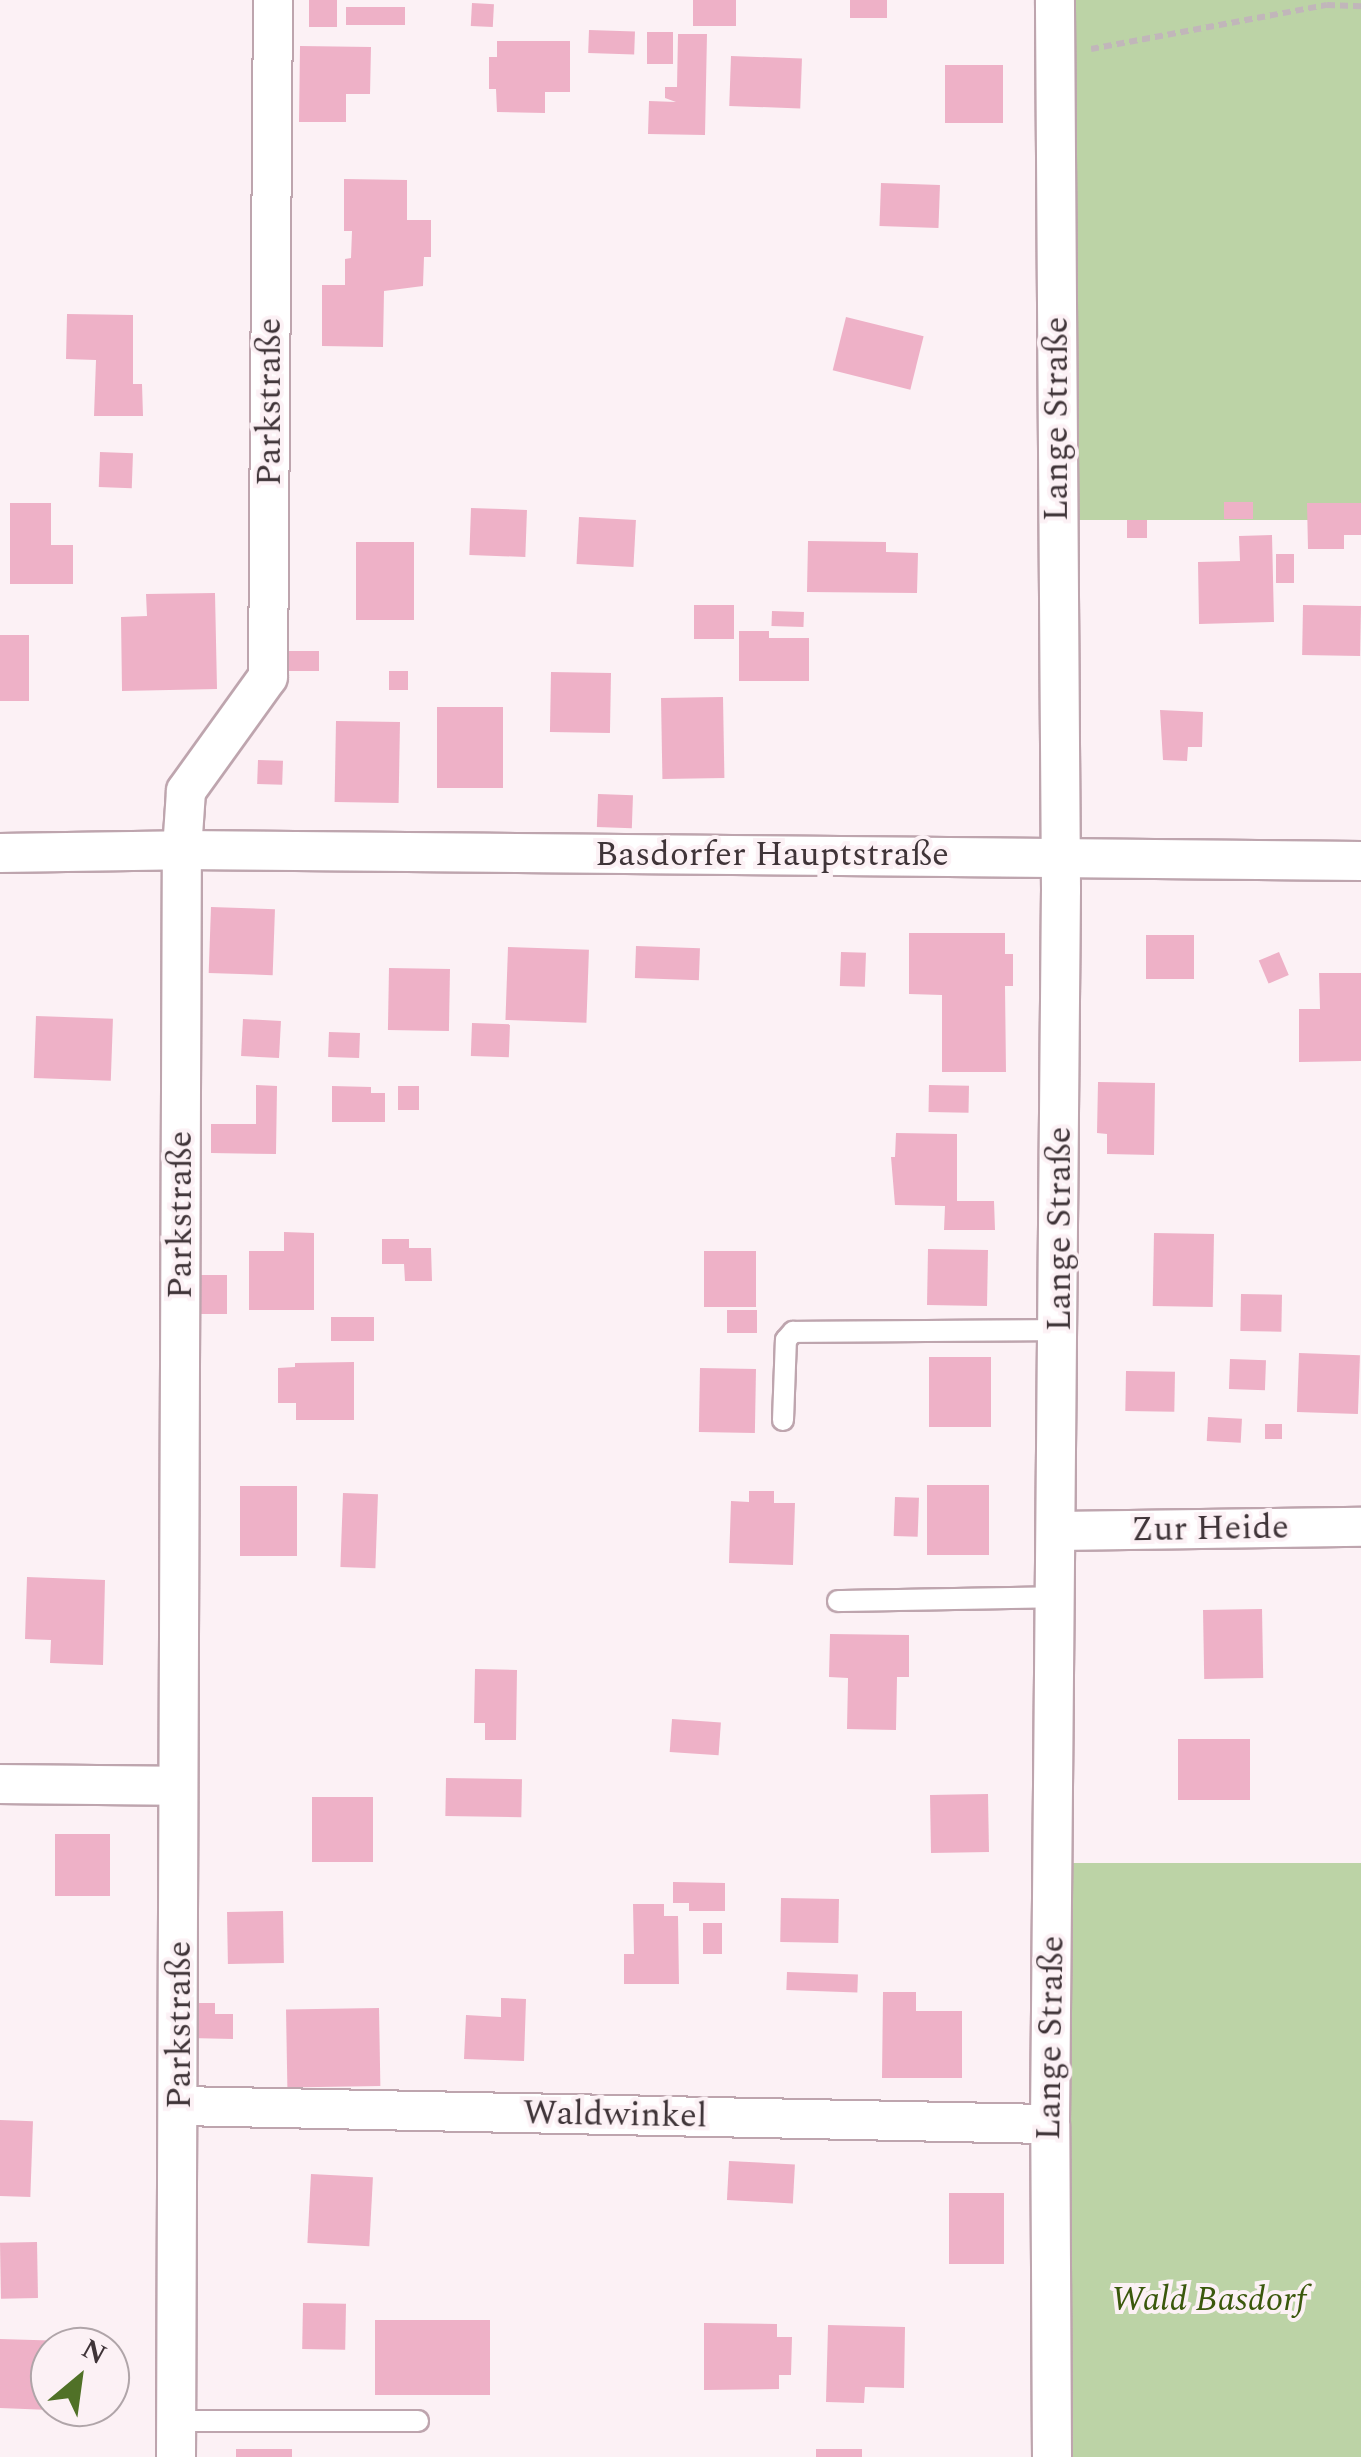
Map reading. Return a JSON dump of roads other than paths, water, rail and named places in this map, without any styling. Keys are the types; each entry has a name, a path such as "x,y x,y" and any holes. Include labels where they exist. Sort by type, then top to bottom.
{"street":[{"name":"Parkstraße","path":"176,2439 182,850 186,790 268,677 273,0"},
{"name":"Lange Straße","path":"1052,2457 1050,2124 1058,1530 1060,858 1055,0"},
{"name":"Basdorfer Hauptstraße","path":"0,854 182,850 1361,860"},
{"name":"Zur Heide","path":"1058,1530 1361,1527"},
{"path":"0,1784 178,1786"},
{"name":"Waldwinkel","path":"180,2106 1050,2124"}],"lane":[{"path":"783,1420 786,1340 792,1332 1059,1330"},
{"path":"838,1601 1057,1597"},
{"path":"176,2439 418,2421"}],"park label":[{"name":"Wald Basdorf","path":"1209,2300"}]}
